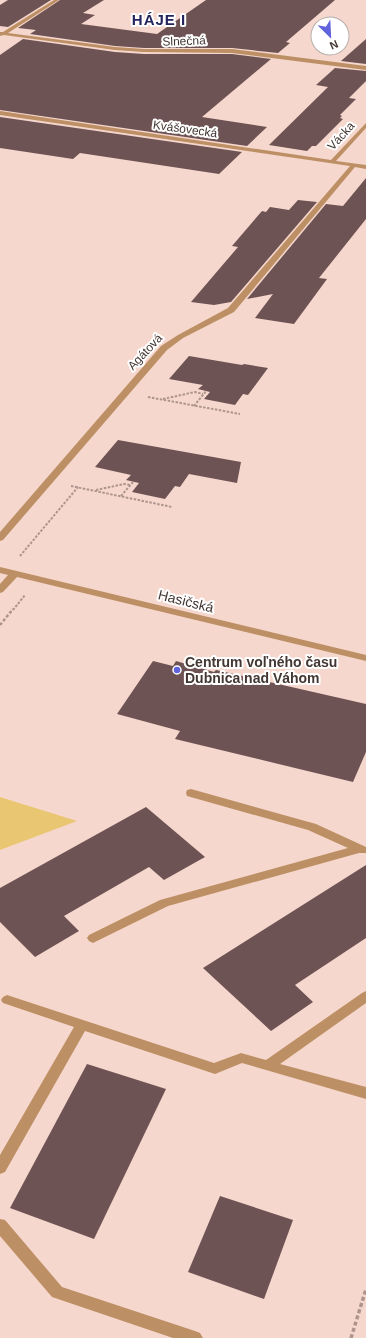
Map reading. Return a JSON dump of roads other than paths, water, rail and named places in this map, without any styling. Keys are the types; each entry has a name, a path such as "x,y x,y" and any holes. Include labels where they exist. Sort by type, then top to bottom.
{"street":[{"path":"1,34 58,0"},
{"name":"Slnečná","path":"1,34 129,50 164,52 210,50 232,51 366,68"},
{"name":"Kvášovecká","path":"0,113 366,167"},
{"name":"Vácka","path":"332,162 366,125"},
{"name":"Agátová","path":"0,538 164,348 178,336 214,320 232,310 354,165"},
{"name":"Hasičská","path":"0,570 366,658"},
{"path":"0,590 14,574"},
{"path":"191,793 312,827 363,851"},
{"path":"93,938 164,903 363,851"},
{"path":"267,1066 366,996"},
{"path":"7,1000 216,1070 241,1058 366,1093"},
{"path":"0,1168 81,1026"},
{"path":"0,1225 57,1292 195,1338"}],"place":[{"name":"Centrum voľného času Dubnica nad Váhom","path":"177,670"}],"district":[{"name":"HÁJE I","path":"159,20"}]}
